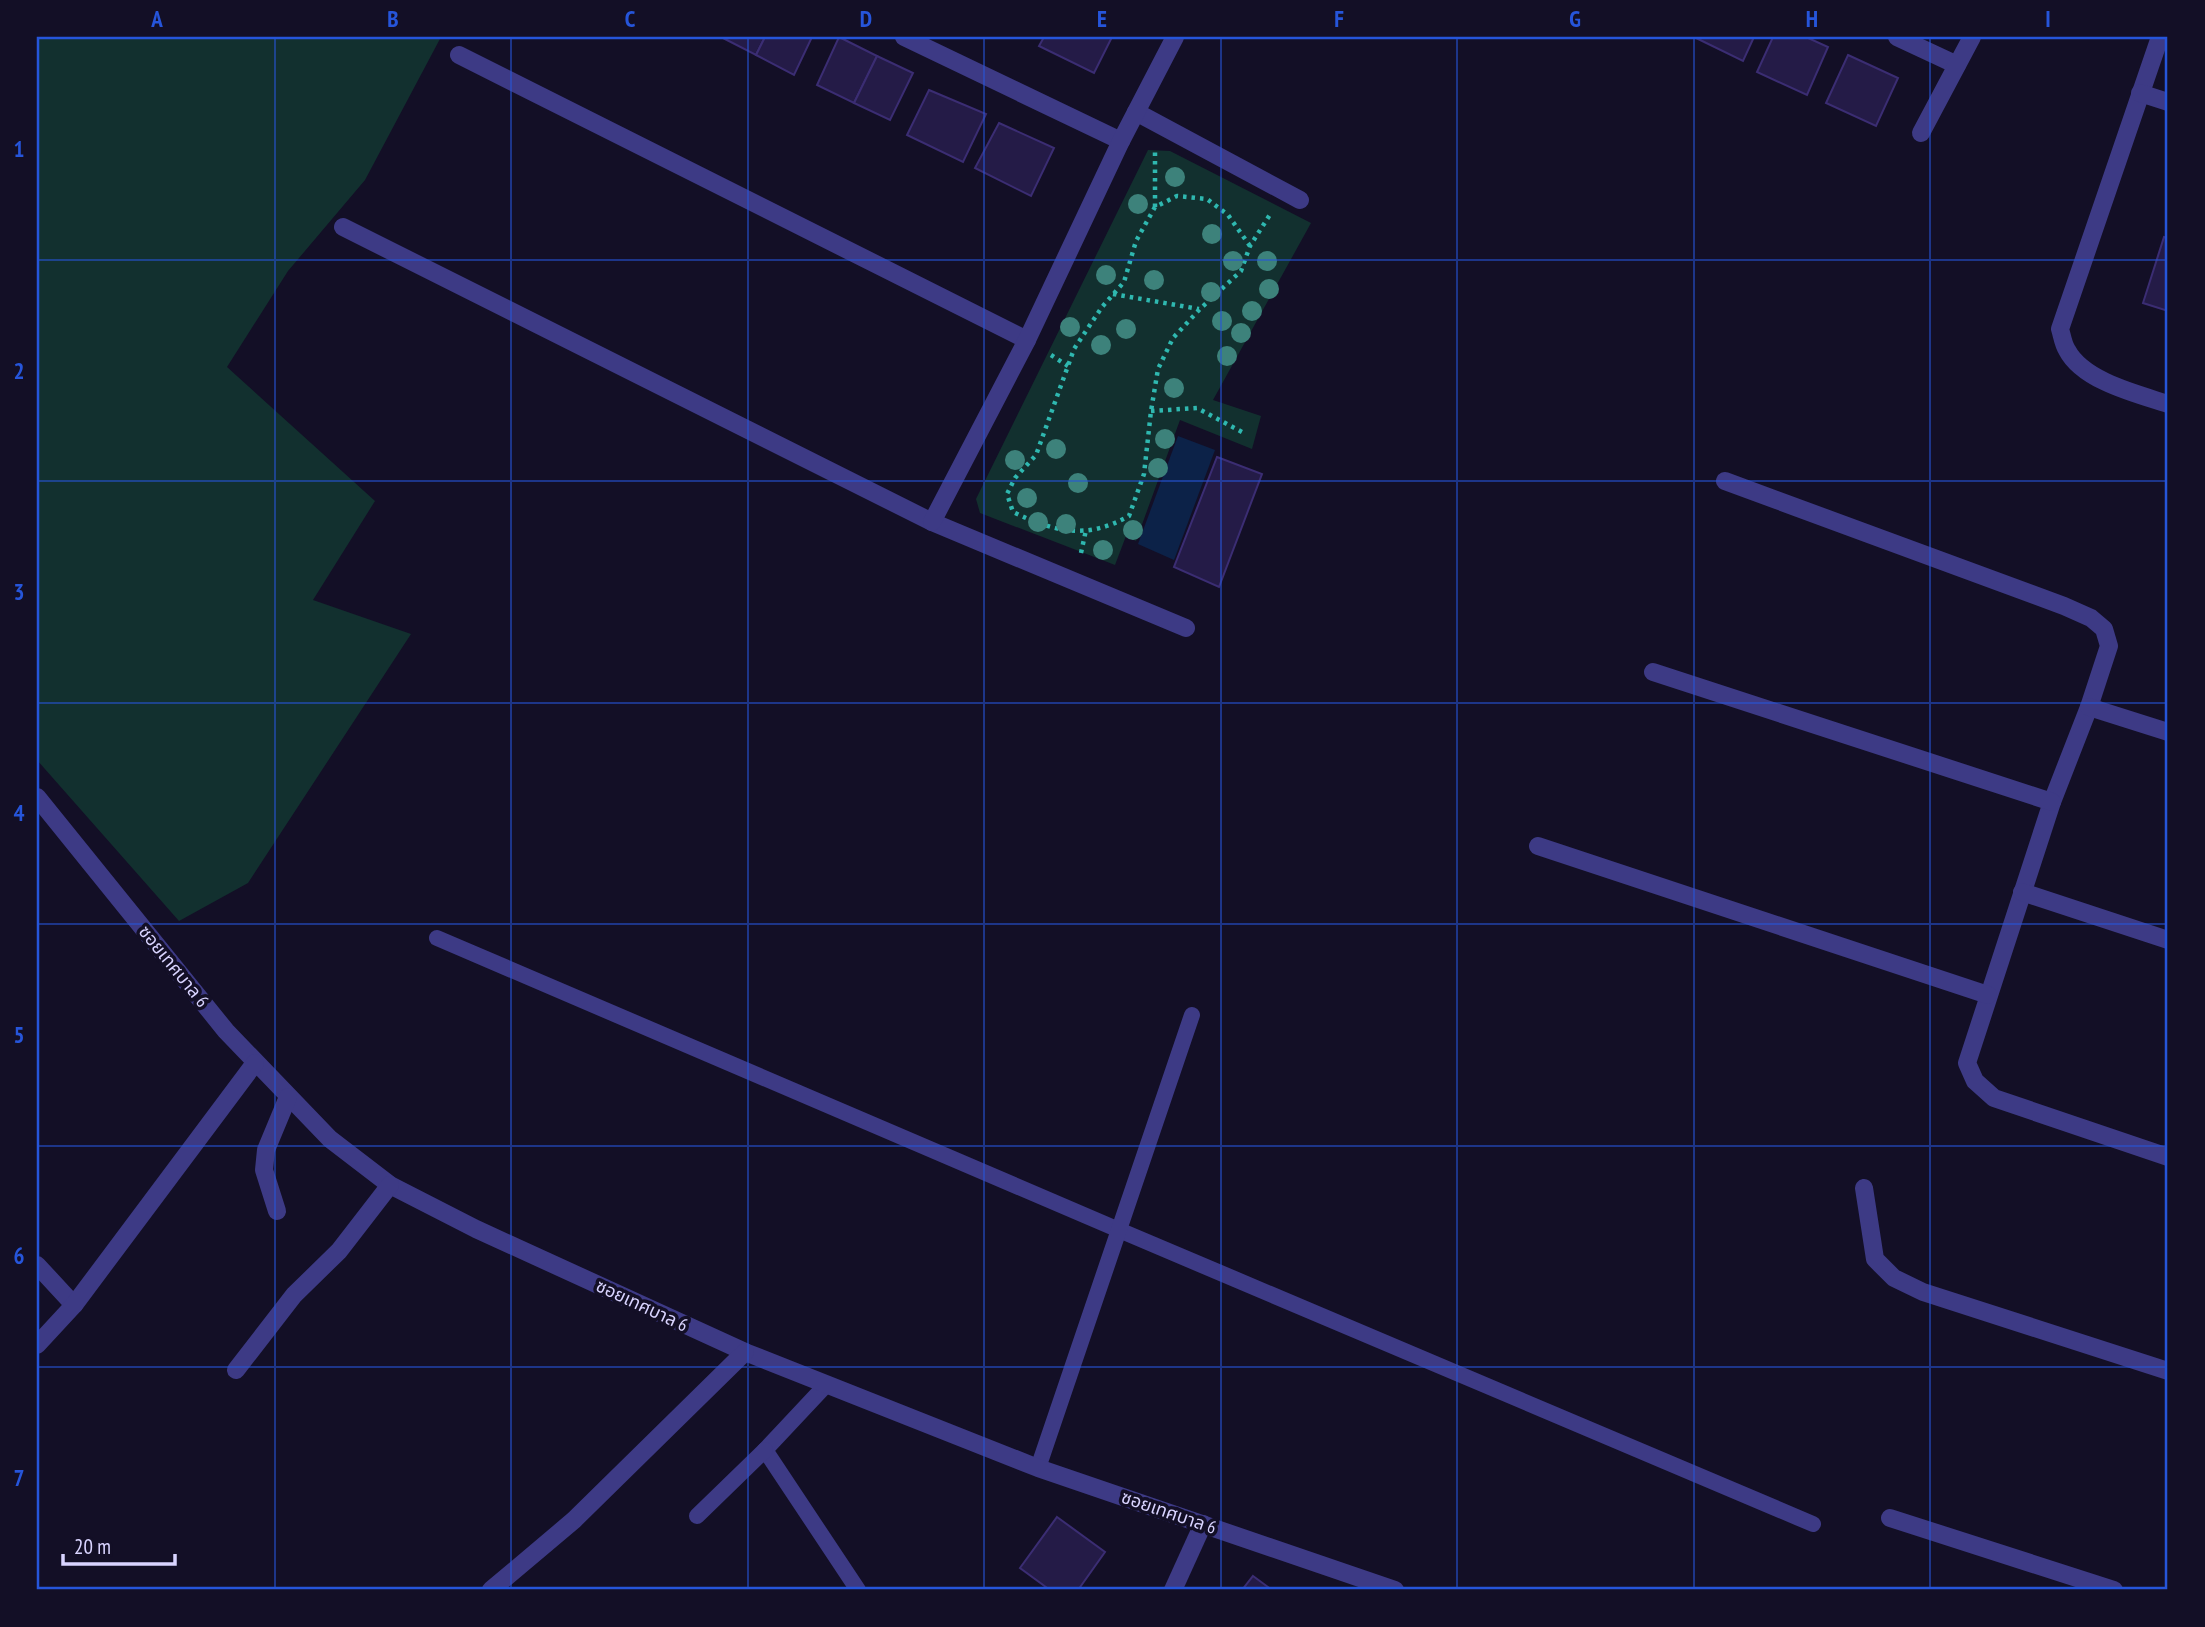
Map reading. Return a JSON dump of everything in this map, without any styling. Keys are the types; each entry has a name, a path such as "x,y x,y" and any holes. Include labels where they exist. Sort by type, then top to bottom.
{"street":[{"path":"904,37 1121,141"},
{"path":"932,522 1027,340 1121,141 1175,37"},
{"path":"1897,37 1957,65"},
{"path":"1921,133 1972,37"},
{"path":"2160,37 2060,329 2067,351 2086,372 2119,388 2168,404"},
{"path":"459,55 1027,340"},
{"path":"2140,93 2168,102"},
{"path":"1136,112 1292,196"},
{"path":"343,227 932,522 1186,628"},
{"path":"1725,481 2064,606 2091,618 2104,629 2109,646 2089,707 2052,802 1967,1063 1975,1081 1994,1098 2168,1157"},
{"path":"1653,672 2052,802"},
{"path":"2089,707 2168,732"},
{"name":"ซอยเทศบาล 6","path":"37,797 226,1031 255,1063 330,1139 390,1185 476,1229 745,1352 1038,1468 1395,1590"},
{"path":"1538,846 1988,995"},
{"path":"2022,892 2168,940"},
{"path":"37,1345 74,1305 255,1063"},
{"path":"277,1211 264,1170 266,1150 288,1097"},
{"path":"236,1370 293,1295 339,1251 390,1185"},
{"path":"1864,1188 1875,1259 1894,1278 1923,1292 2168,1371"},
{"path":"37,1265 74,1305"},
{"path":"491,1590 574,1520 745,1352"},
{"path":"1891,1518 2114,1590"},
{"path":"1174,1590 1203,1524"}],"lane":[{"path":"437,938 1813,1524"},
{"path":"1038,1468 1192,1015"},
{"path":"697,1516 827,1385"},
{"path":"765,1450 858,1590"}],"path":[{"path":"1157,124 1155,207 1136,241 1125,282 1113,294 1074,349 1036,456 1015,478 1007,494 1013,512 1044,527 1076,532 1111,526 1129,516 1144,474 1158,369 1173,338 1241,271 1251,246 1292,196"},
{"path":"1155,207 1177,196 1207,199 1228,215 1251,246"},
{"path":"1113,294 1200,309"},
{"path":"1151,411 1197,408 1242,432"}],"green space":[{"path":"37,37 441,37 365,180 288,271 227,367 375,501 313,600 411,634 248,883 179,921 37,760"},
{"path":"1148,150 1170,151 1311,223 1213,400 1261,416 1252,449 1180,420 1136,541 1126,536 1115,565 980,513 976,499"}],"water":[{"path":"1178,436 1215,450 1174,560 1138,544"}],"building":[{"path":"721,37 765,37 756,55"},
{"path":"765,37 812,37 794,75 756,55"},
{"path":"839,37 877,56 854,103 817,85"},
{"path":"1044,37 1112,37 1094,73 1039,46"},
{"path":"1694,37 1754,37 1743,61"},
{"path":"1773,37 1806,37 1828,47 1807,95 1757,72"},
{"path":"1848,55 1898,78 1876,126 1826,103"},
{"path":"877,56 913,73 890,120 854,103"},
{"path":"929,90 986,114 963,162 907,135"},
{"path":"999,123 1054,148 1031,196 975,168"},
{"path":"2164,237 2168,238 2168,311 2143,303"},
{"path":"1217,457 1262,474 1219,587 1174,567"},
{"path":"1057,1517 1105,1552 1078,1590 1050,1590 1020,1568"},
{"path":"1253,1576 1272,1590 1242,1590"}]}
